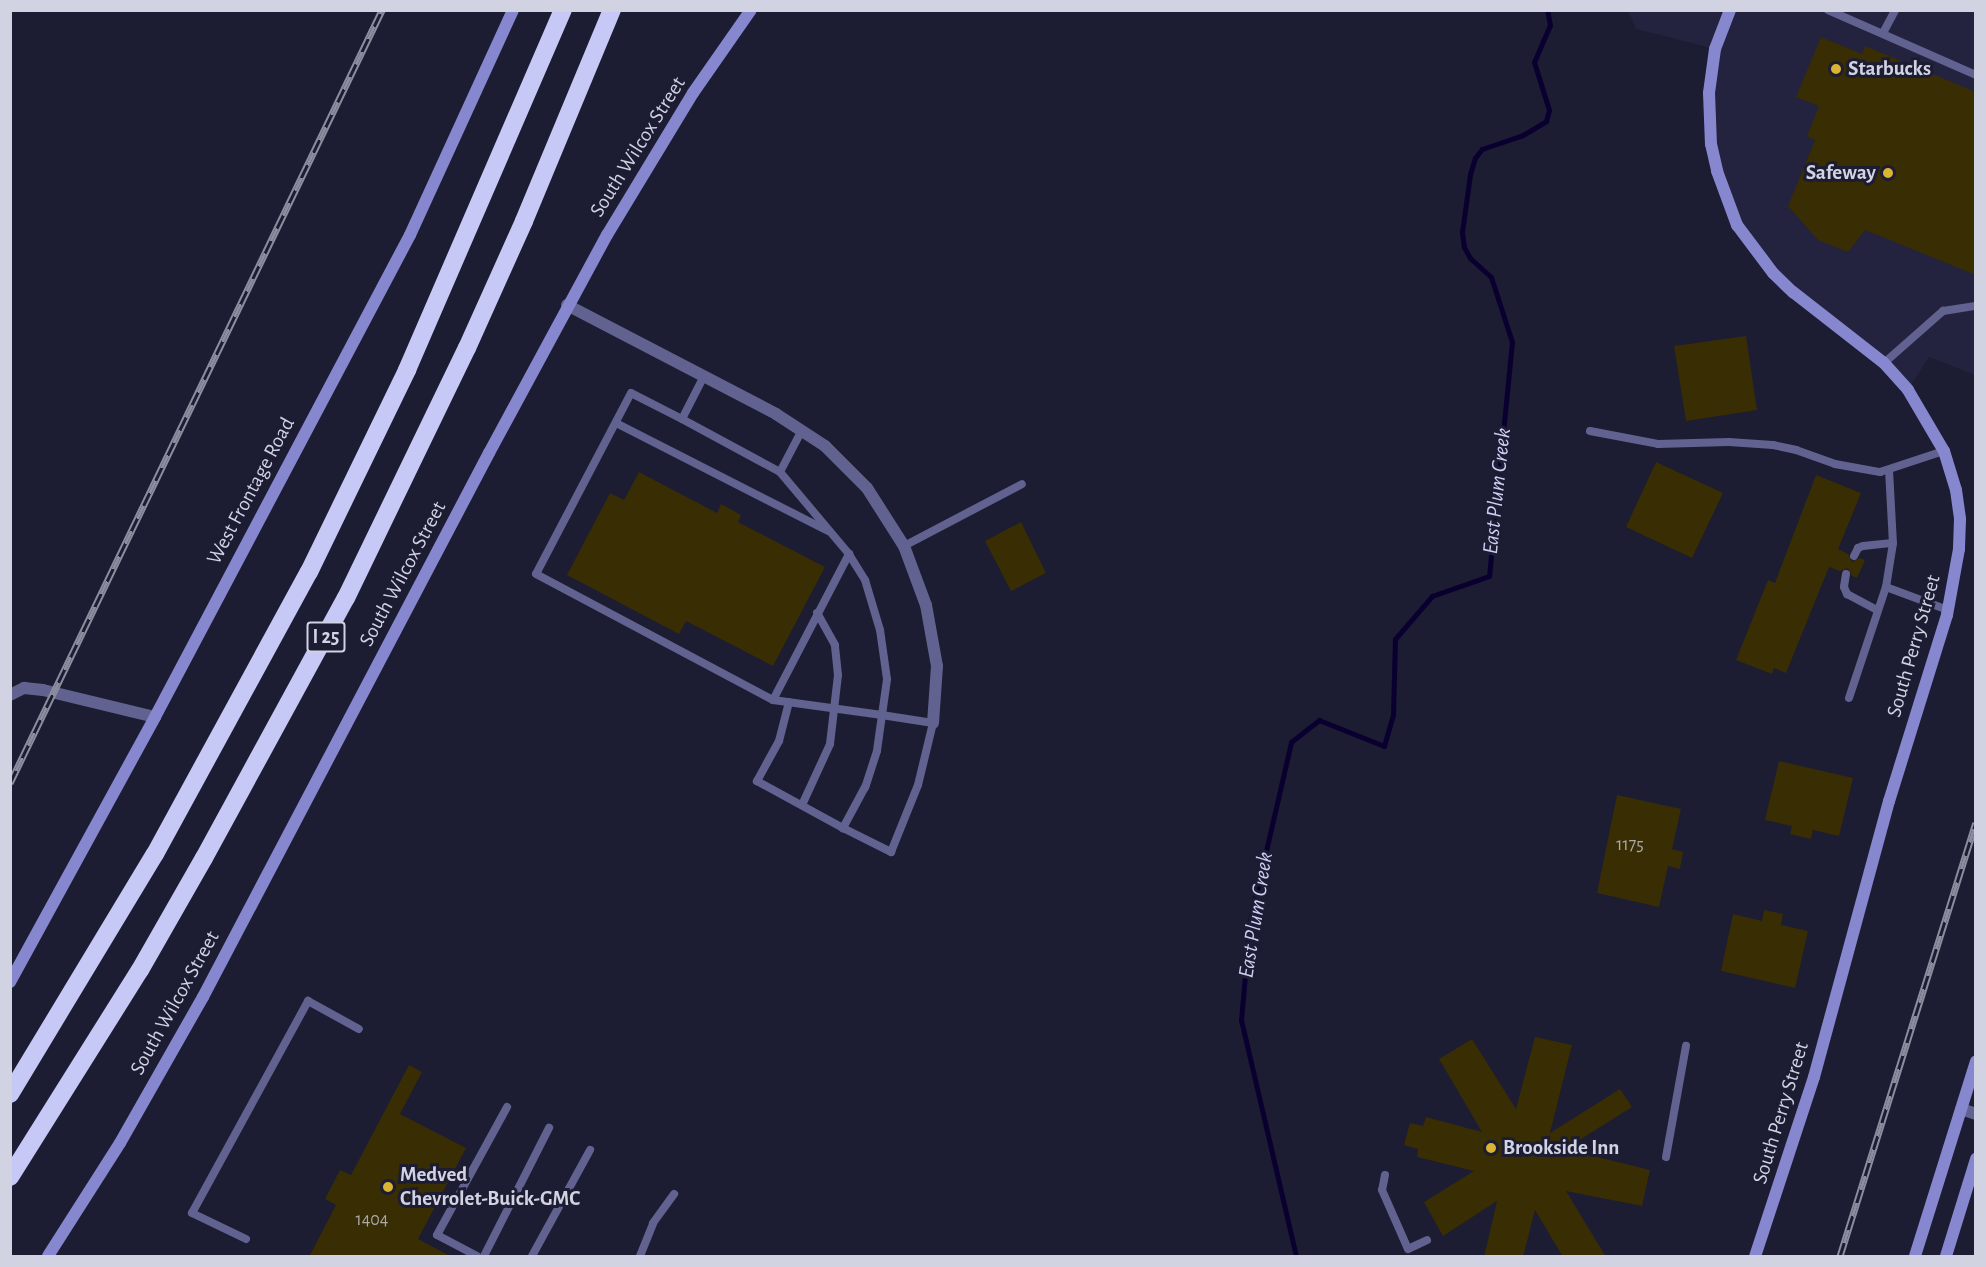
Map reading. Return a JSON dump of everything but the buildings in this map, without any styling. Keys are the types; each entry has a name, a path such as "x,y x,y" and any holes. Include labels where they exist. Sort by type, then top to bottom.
{"highway":[{"name":"I 25","path":"10,1094 155,854 309,572 407,370 510,137 561,10"},
{"name":"I 25","path":"10,1177 140,970 210,848 346,598 524,221 587,68 614,10"}],"main road":[{"name":"West Frontage Road","path":"10,982 155,717 410,235 513,10"},
{"name":"South Wilcox Street","path":"48,1257 120,1143 203,997 567,305 693,93 751,10"},
{"name":"South Perry Street","path":"1730,10 1715,49 1709,93 1711,144 1717,171 1737,225 1773,273 1884,363 1908,390 1944,451 1956,490 1960,519 1959,549 1948,610 1894,782 1814,1077 1755,1257"},
{"path":"1915,1257 1976,1061"},
{"path":"1946,1257 1976,1159"}],"street":[{"path":"567,305 802,430 848,466 867,488 904,546 920,582 935,644 937,666 933,723"},
{"path":"13,692 24,688 43,690 155,717"},
{"path":"1961,1109 1976,1113"}],"lane":[{"path":"1828,10 1976,75"},
{"path":"1883,33 1895,10"},
{"path":"1884,363 1938,315 1959,307 1976,306"},
{"path":"682,419 704,376"},
{"path":"789,702 779,741 756,781 843,828 891,852 918,785 933,723 882,715 834,708 789,702 773,700 536,574 631,393 780,472 849,554 865,580 880,630 887,679 882,715 877,751 866,787 843,828"},
{"path":"616,423 831,533"},
{"path":"780,472 802,430"},
{"path":"1590,430 1658,444 1729,442 1773,445 1852,468 1880,472 1944,451"},
{"path":"1849,698 1886,587 1893,543 1889,470"},
{"path":"904,546 1022,484"},
{"path":"1854,556 1858,548 1863,546 1893,543"},
{"path":"773,700 849,554"},
{"path":"1846,574 1844,587 1847,594 1877,610"},
{"path":"1886,587 1948,610"},
{"path":"802,805 830,744 838,675 835,645 817,613"},
{"path":"246,1239 192,1213 308,1001 358,1029"},
{"path":"1666,1157 1686,1046"},
{"path":"477,1257 437,1235 507,1107"},
{"path":"484,1257 549,1128"},
{"path":"532,1257 590,1150"},
{"path":"1385,1174 1382,1190 1408,1250 1427,1240"},
{"path":"639,1257 653,1223 674,1194"}],"shaded area":[{"path":"1628,11 1975,11 1975,375 1929,357 1908,390 1793,292 1737,225 1711,144 1715,49 1636,29"}],"waterway":[{"name":"East Plum Creek","path":"1296,1256 1241,1020 1250,920 1291,742 1319,720 1384,746 1393,714 1395,639 1432,596 1489,576 1512,342 1491,277 1470,258 1464,247 1462,232 1470,174 1475,158 1482,149 1523,135 1546,121 1549,110 1534,62 1550,25 1547,10"}],"railway":[{"path":"10,783 382,10"},
{"path":"1840,1256 1976,823"}],"place":[{"name":"Starbucks","path":"1836,69"},
{"name":"Safeway","path":"1888,173"},
{"name":"Brookside Inn","path":"1491,1148"},
{"name":"Medved Chevrolet-Buick-GMC","path":"388,1187"}]}
